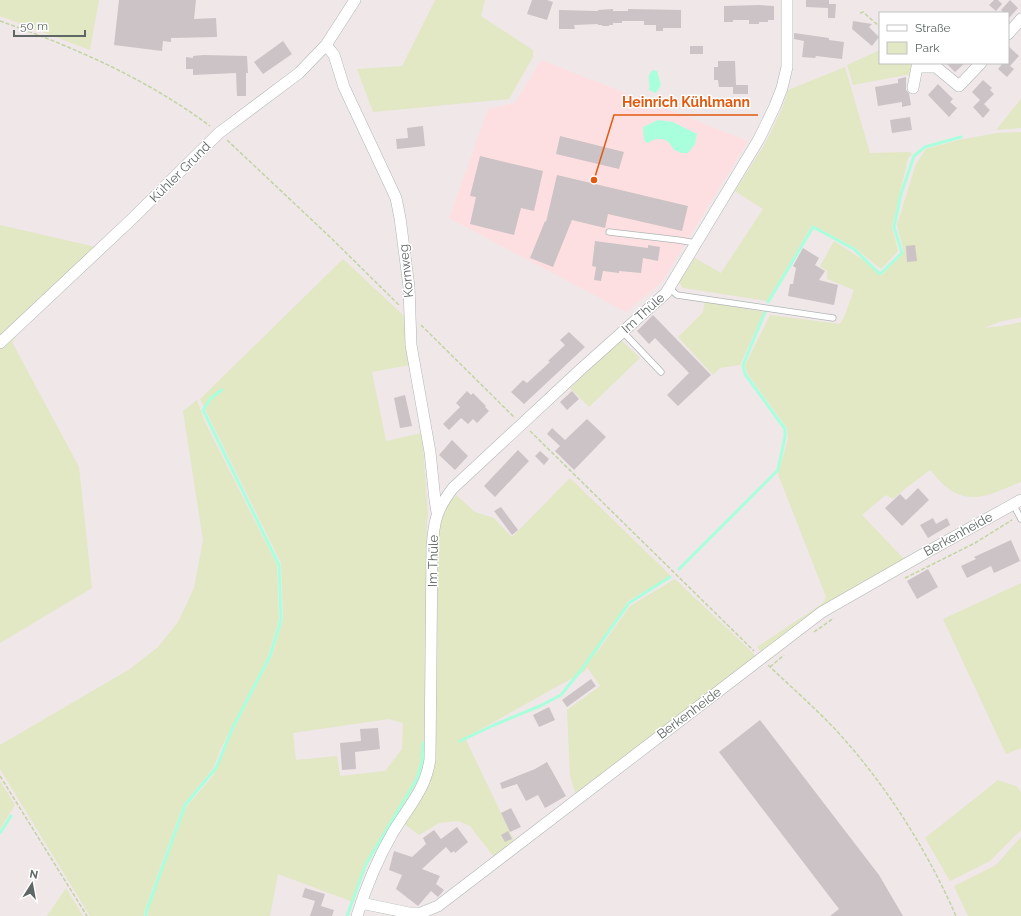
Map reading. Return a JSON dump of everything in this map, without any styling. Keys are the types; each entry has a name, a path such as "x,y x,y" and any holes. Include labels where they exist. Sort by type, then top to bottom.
{"street":[{"name":"Kühler Grund","path":"0,343 219,133 299,73 326,45 355,0"},
{"name":"Im Thüle","path":"357,916 374,869 392,834 424,784 428,772 430,758 432,548 437,512 443,500 453,488 666,294 759,139 782,88 787,67 787,0"},
{"path":"1009,33 1021,19"},
{"name":"Kornweg","path":"326,45 334,55 344,87 396,198 400,218 408,287 411,345 430,452 437,512"},
{"path":"913,88 917,67 936,67 959,86 980,64"},
{"name":"Berkenheide","path":"361,903 409,913 430,913 822,612 1017,502"}],"lane":[{"path":"609,232 696,243"},
{"name":"Im Thüle","path":"669,288 677,295 833,318"},
{"path":"623,332 661,372"},
{"path":"1017,502 1020,518"}],"path":[{"path":"860,13 863,12 879,26"},
{"path":"0,21 48,38 105,64 152,88 183,107 219,133 330,237 834,728 868,769 899,812 926,855 956,916"},
{"path":"901,580 975,543 1020,518"},
{"path":"814,632 840,614"},
{"path":"770,667 785,654"},
{"path":"0,776 87,916"}],"shaded area":[{"path":"541,60 748,141 662,282 626,312 449,218 488,109 515,103"},
{"path":"653,70 657,71 661,85 656,93 649,90 649,75"},
{"path":"658,120 673,122 697,134 695,144 688,153 682,153 674,150 669,142 663,139 656,139 647,143 644,140 643,127"}],"green space":[{"path":"0,0 99,0 90,50 0,16"},
{"path":"435,0 485,0 481,16 533,50 533,57 509,99 373,112 357,69 402,66"},
{"path":"879,50 879,64 912,64 911,74 853,85 847,65"},
{"path":"845,67 870,153 909,152 912,154 908,158 892,227 898,251 881,269 854,247 812,225 767,301 683,288 679,282 695,258 721,273 763,209 735,191 766,142 782,109 788,90"},
{"path":"1021,99 1021,128 996,130"},
{"path":"1021,132 1021,317 999,322 984,328 1021,322 1021,482 983,496 964,496 955,493 941,483 930,470 893,499 886,495 862,515 905,560 762,653 757,647 823,603 826,597 778,474 788,439 787,428 747,373 745,365 770,315 840,324 854,290 827,279 827,271 820,266 834,241 865,261 881,276 904,252 897,225 916,164 926,149 959,140 997,133"},
{"path":"0,225 96,247 19,332 12,342 79,467 92,588 0,643"},
{"path":"343,259 404,316 410,365 372,372 386,441 422,433 428,515 425,723 426,748 423,773 368,860 353,902 278,874 270,916 148,916 149,906 186,807 213,776 246,705 272,656 283,619 281,563 200,399","holes":["389,719 403,723 402,749 385,771 340,776 337,756 296,760 293,733"]},
{"path":"705,302 764,312 740,365 720,368 713,375 678,337 703,312"},
{"path":"621,340 640,358 589,407 570,388"},
{"path":"197,400 204,420 277,565 279,620 268,656 220,750 214,767 183,805 144,912 144,916 90,916 0,769 0,745 130,669 158,647 178,622 194,588 203,540 183,411"},
{"path":"570,478 671,576 628,601 593,658 630,606 675,579 755,655 754,659 576,795 570,776 567,710 600,686 587,667 585,671 465,738 514,840 494,857 470,826 458,821 439,823 419,835 404,824 436,748 438,536 443,514 456,495 475,512 494,518 512,537"},
{"path":"1021,583 1021,748 1006,754 943,619"},
{"path":"998,780 1016,786 1021,792 1021,830 990,861 950,881 925,838"},
{"path":"0,781 15,805 0,829"},
{"path":"1021,837 1021,916 968,916 954,886 996,865"},
{"path":"66,888 83,916 47,916"}],"building":[{"path":"119,0 196,0 194,19 216,18 217,37 171,38 171,42 163,41 162,51 114,45"},
{"path":"532,0 547,0 553,2 547,20 527,14"},
{"path":"806,0 829,0 829,4 836,4 835,18 828,18 828,8 806,7"},
{"path":"994,0 998,0 1002,4 996,11 989,5"},
{"path":"1010,0 1018,8 1009,18 1009,12 1003,12 1001,10"},
{"path":"724,6 774,6 774,20 759,22 759,24 749,24 749,20 733,20 733,22 724,22"},
{"path":"613,9 613,11 628,11 628,9 681,10 681,28 663,28 663,31 656,31 656,25 644,25 644,21 622,21 622,23 613,23 613,25 609,26 602,26 598,24 574,25 575,29 559,29 559,10 598,11"},
{"path":"853,21 872,24 869,27 879,37 872,46 852,29"},
{"path":"794,33 829,38 829,40 844,42 842,59 816,56 815,58 802,57 804,41 794,39"},
{"path":"283,41 292,54 263,74 254,62"},
{"path":"690,46 703,46 703,54 690,54"},
{"path":"1009,47 1019,56 1010,66 1014,69 1007,77 998,69 1002,64 1009,64"},
{"path":"193,56 247,56 248,73 246,73 246,96 237,96 236,73 193,75 193,69 186,69 186,57 193,58"},
{"path":"718,61 735,61 736,85 748,85 748,94 733,94 733,87 719,87 718,80 714,80 714,67 718,67"},
{"path":"947,64 964,64 955,72"},
{"path":"906,77 906,90 909,93 911,105 902,107 902,102 878,106 875,87 898,83 898,79"},
{"path":"983,80 992,88 990,90 994,94 984,104 972,92"},
{"path":"938,84 953,99 950,102 957,108 949,117 928,95"},
{"path":"980,100 990,110 983,118 973,107"},
{"path":"910,117 912,130 892,133 890,120"},
{"path":"423,126 425,146 397,149 396,139 408,138 407,128"},
{"path":"560,136 624,152 619,169 556,154"},
{"path":"480,156 543,171 534,211 521,208 514,235 470,224 476,197 470,196"},
{"path":"557,175 688,206 682,231 608,214 605,228 572,220 553,267 530,258 545,221 546,222"},
{"path":"595,241 648,248 648,245 660,247 658,261 643,258 641,273 603,271 601,281 594,280 596,267 592,266"},
{"path":"915,245 917,261 907,262 906,246"},
{"path":"803,248 819,258 815,265 825,271 819,280 838,285 834,305 788,296 790,284 793,284 796,268 793,266"},
{"path":"653,315 711,375 678,406 667,395 689,373 655,338 649,344 637,331"},
{"path":"569,332 585,347 524,404 511,392 523,380 527,383 550,362 548,361 565,345 560,340"},
{"path":"467,391 471,395 473,393 489,411 477,423 473,419 468,424 461,418 449,430 443,424 460,407 456,403"},
{"path":"572,391 579,399 567,410 560,402"},
{"path":"405,395 412,426 400,428 394,398"},
{"path":"587,419 606,437 574,470 555,451 560,446 547,434 552,428 565,440"},
{"path":"452,440 468,456 455,470 439,455"},
{"path":"518,450 529,461 495,497 484,486"},
{"path":"540,451 549,459 544,465 535,456"},
{"path":"918,488 929,500 902,526 885,508 900,494 906,500"},
{"path":"501,507 518,530 512,535 494,511"},
{"path":"933,518 936,524 947,518 950,525 928,538 920,525"},
{"path":"1011,540 1020,561 994,573 991,566 967,578 961,566 976,559 974,557"},
{"path":"928,569 938,587 917,599 907,581"},
{"path":"591,679 596,686 567,707 562,700"},
{"path":"549,707 555,720 539,727 533,715"},
{"path":"760,720 879,875 903,916 830,916 839,909 719,752"},
{"path":"378,728 380,749 355,752 356,769 342,770 340,743 361,741 360,729"},
{"path":"547,762 566,796 545,808 538,795 526,801 517,784 502,789 500,783 535,769"},
{"path":"511,808 521,827 510,832 501,813"},
{"path":"457,827 468,842 455,853 454,851 451,853 446,847 422,869 440,876 436,884 444,890 438,897 431,891 418,906 396,889 402,875 389,870 394,851 412,857 426,844 423,838 434,830 441,839"},
{"path":"508,831 512,839 505,842 501,835"},
{"path":"305,888 325,894 321,906 334,910 332,916 310,916 315,901 302,897"}],"waterway":[{"path":"768,302 813,227 854,249 880,274 902,253 894,227 901,194 914,156 925,147 961,137"},
{"path":"679,569 778,470 785,437 785,429 745,374 743,365 765,312"},
{"path":"146,916 146,912 185,805 216,768 233,727 270,656 281,620 279,565 203,410 211,398 222,390"},
{"path":"460,741 540,706 561,695 582,669 629,603 670,577"},
{"path":"347,916 366,864 417,779 422,761 423,743"},
{"path":"0,833 11,816"}],"place":[{"name":"Heinrich Kühlmann","path":"594,180"}]}
